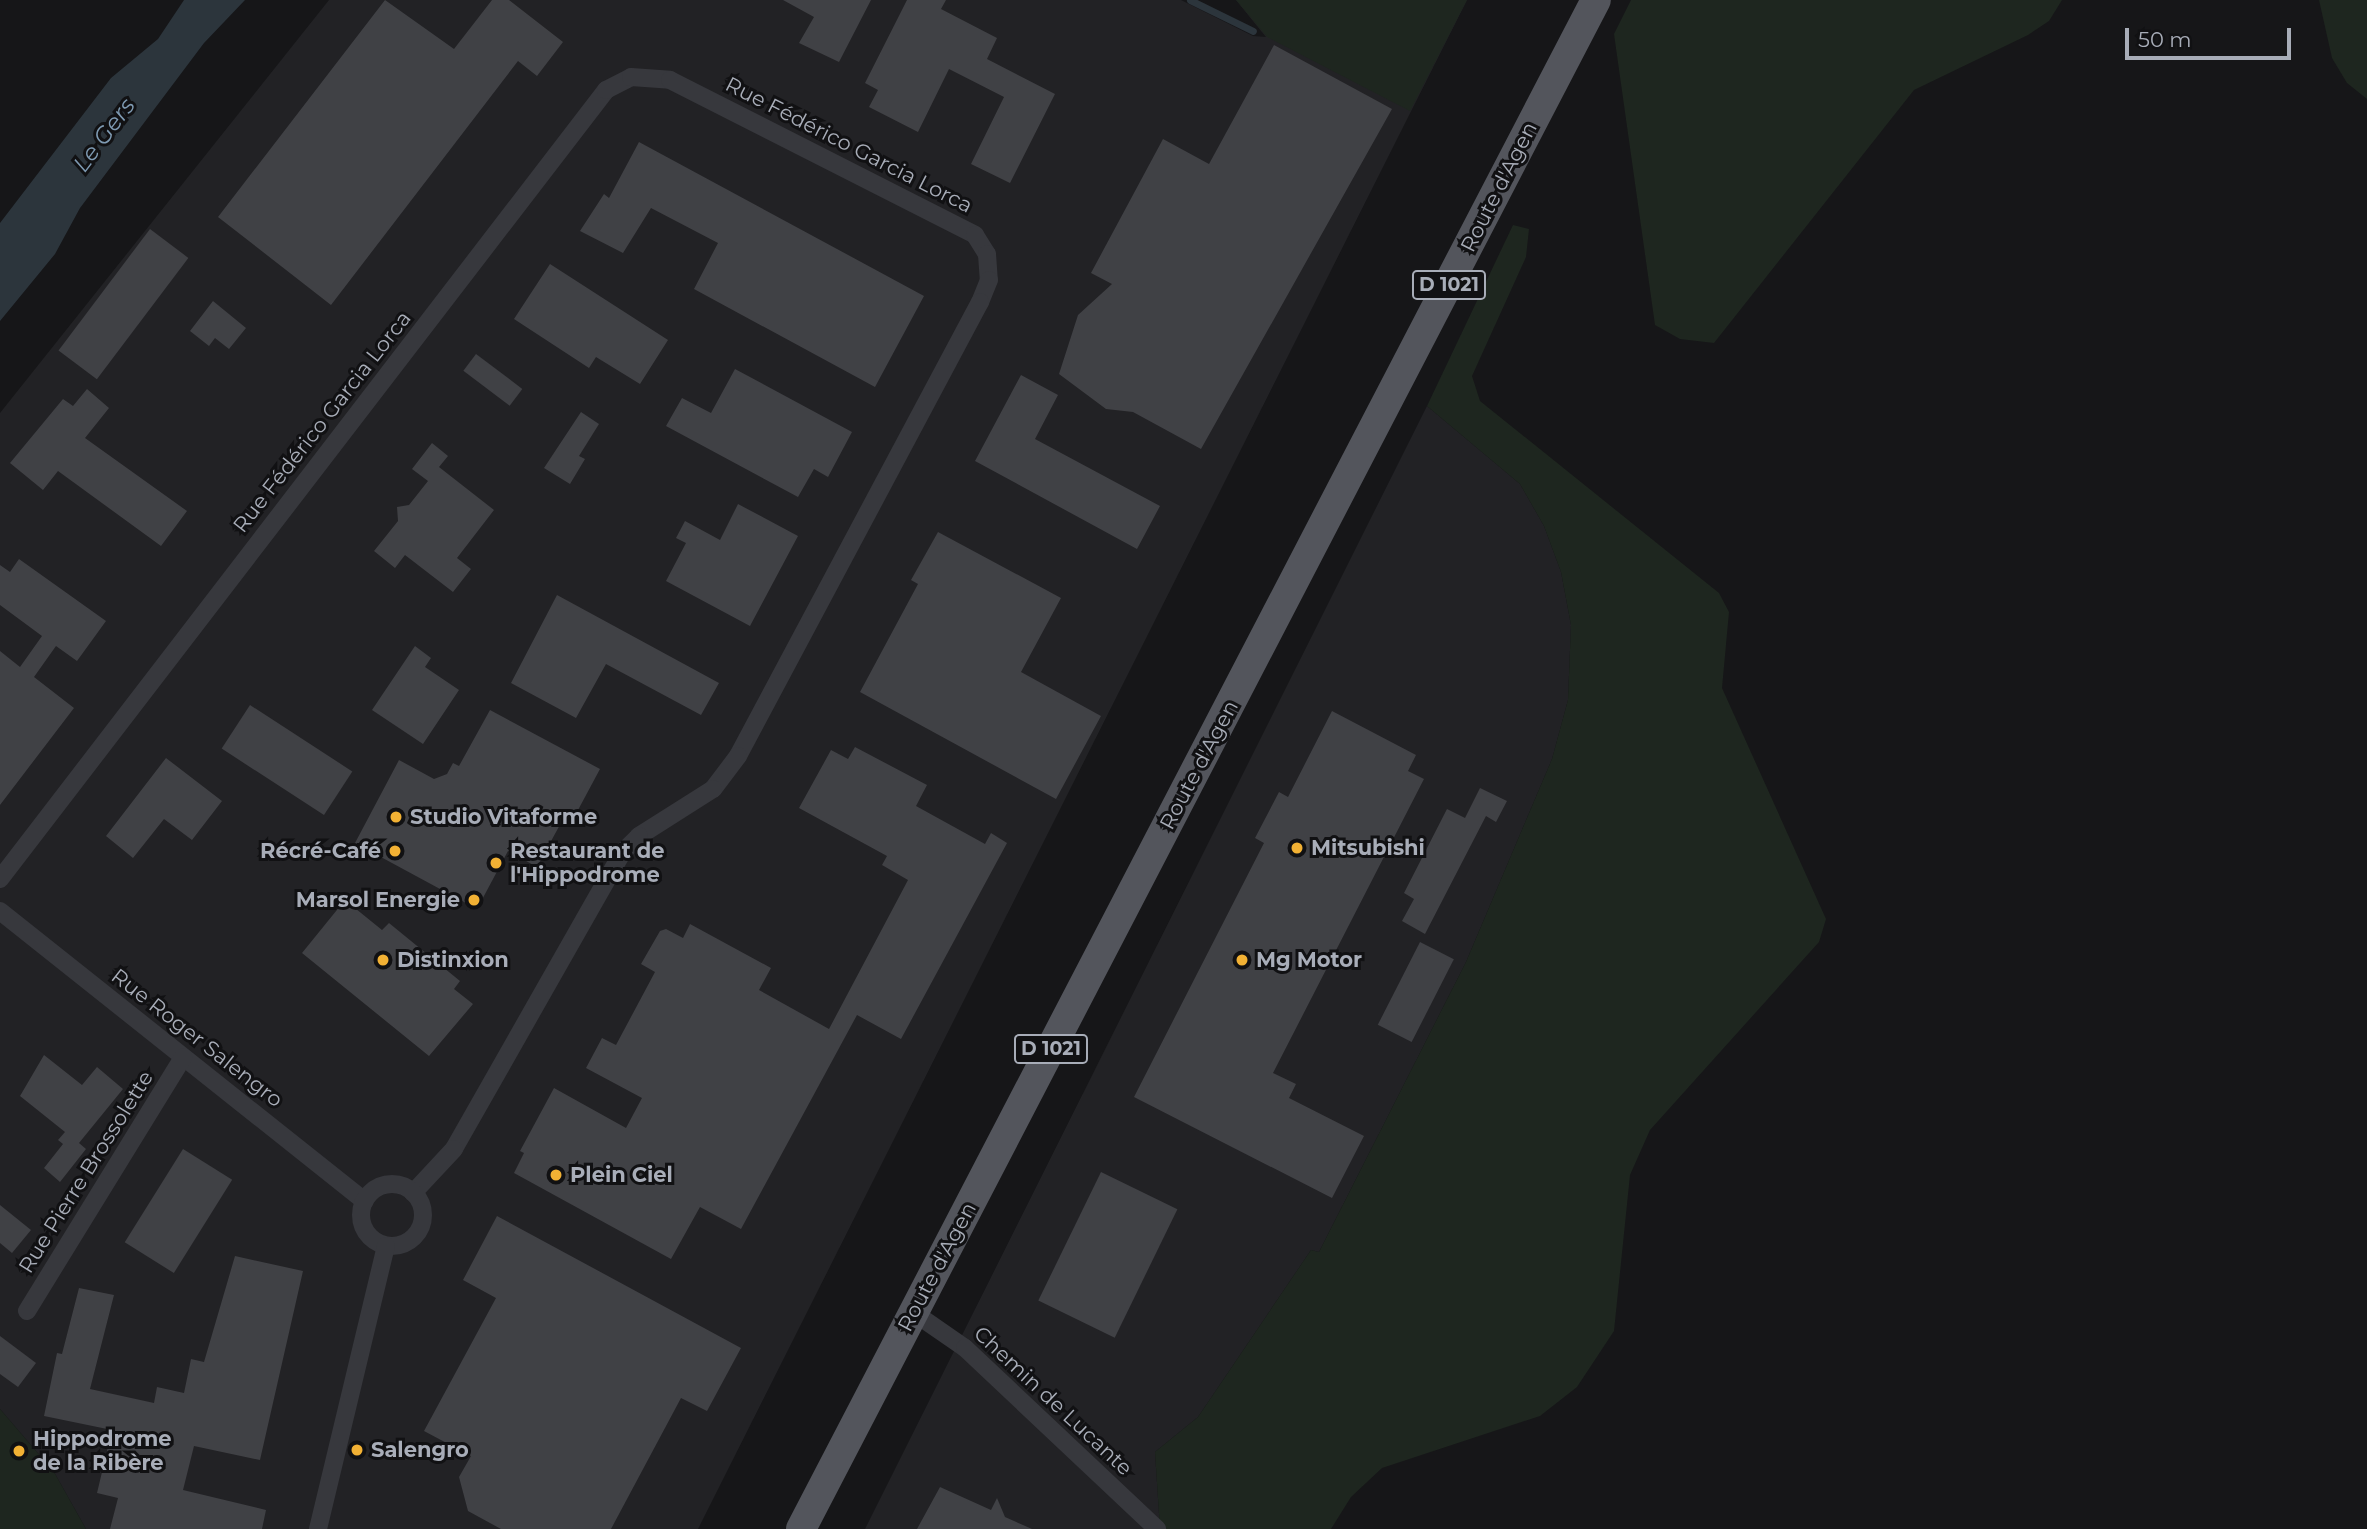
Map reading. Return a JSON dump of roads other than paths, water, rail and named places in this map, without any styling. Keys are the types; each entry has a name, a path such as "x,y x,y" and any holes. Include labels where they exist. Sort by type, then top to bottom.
{"main road":[{"name":"Route d'Agen","path":"801,1529 1597,0"}],"street":[{"name":"Rue Fédérico Garcia Lorca","path":"0,880 606,90 631,77 670,80 975,235 986,254 989,280 981,302 738,756 713,789 639,836 622,853 454,1149 413,1193"},
{"name":"Rue Roger Salengro","path":"0,911 365,1201"},
{"name":"Rue Pierre Brossolette","path":"27,1311 183,1057"},
{"path":"387,1185 413,1193 422,1210 420,1230 406,1243 386,1246 364,1229 365,1201 387,1185"},
{"path":"317,1529 386,1246"},
{"name":"Chemin de Lucante","path":"913,1312 965,1348 1157,1529"}],"water":[{"name":"Le Gers","path":"184,0 245,0 204,43 80,208 55,254 0,321 0,223 111,78 158,39"}],"waterway":[{"path":"1190,0 1253,31"}],"place":[{"name":"Studio Vitaforme","path":"396,817"},
{"name":"Mitsubishi","path":"1297,848"},
{"name":"Récré-Café","path":"395,851"},
{"name":"Restaurant de l'Hippodrome","path":"496,863"},
{"name":"Marsol Energie","path":"474,900"},
{"name":"Distinxion","path":"383,960"},
{"name":"Mg Motor","path":"1242,960"},
{"name":"Plein Ciel","path":"556,1175"},
{"name":"Salengro","path":"357,1450"},
{"name":"Hippodrome de la Ribère","path":"19,1451"}]}
